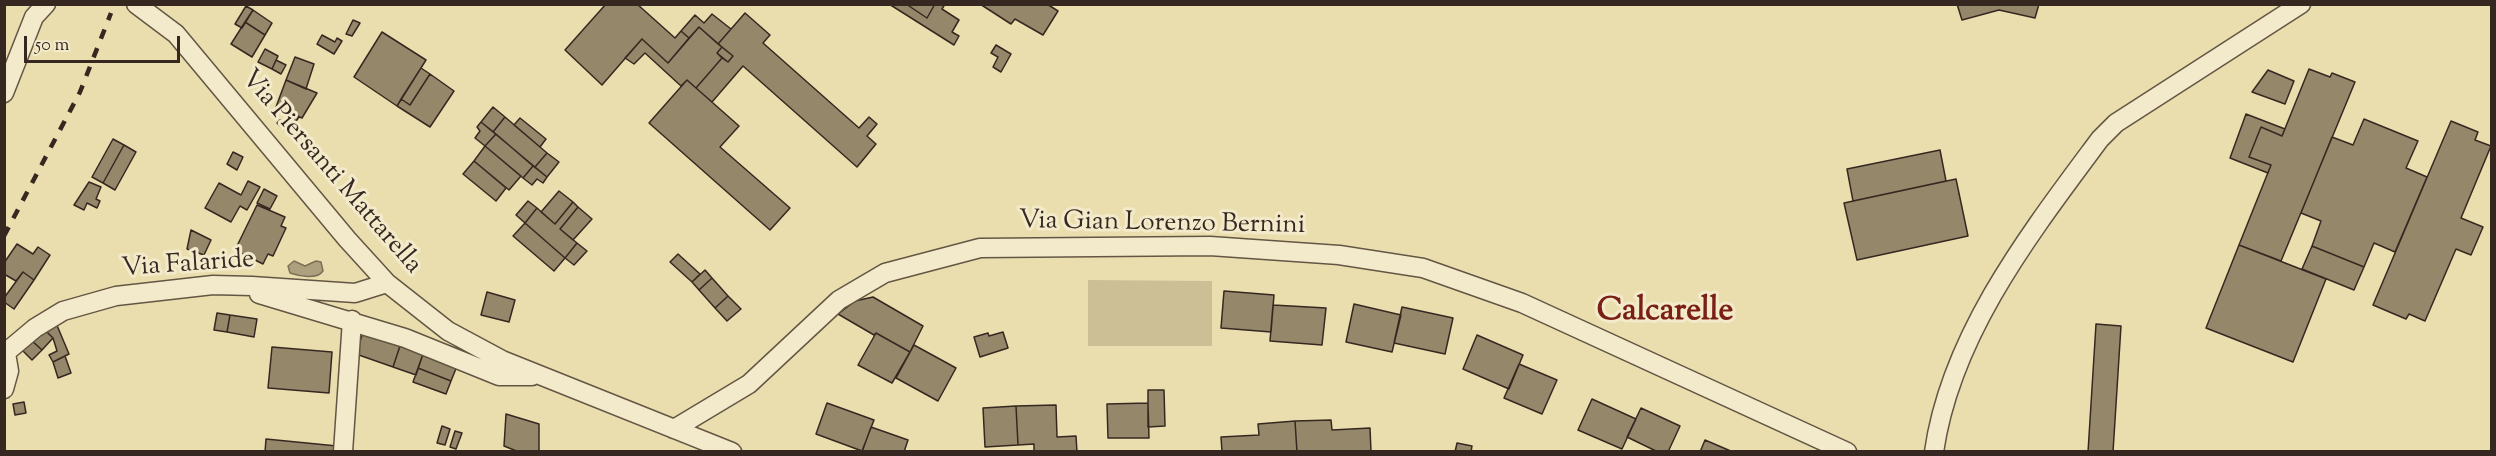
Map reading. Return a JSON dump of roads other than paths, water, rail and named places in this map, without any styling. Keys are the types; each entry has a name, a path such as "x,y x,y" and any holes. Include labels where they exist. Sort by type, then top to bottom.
{"street":[{"name":"Via Piersanti Mattarella","path":"136,4 176,34 387,283 458,337 502,360 732,452"},
{"path":"1934,452 1938,423 1948,391 1985,311 2014,260 2100,139 2116,123 2301,4"},
{"path":"4,93 34,17 41,6"},
{"name":"Via Gian Lorenzo Bernini","path":"674,429 749,384 839,300 885,273 980,248 1210,246 1339,255 1423,268 1522,303 1847,452"},
{"name":"Via Falaride","path":"4,389 9,371 5,354 35,328 63,311 88,302 192,286 241,286 355,293 387,283"},
{"path":"241,286 255,293 352,320 405,338 500,376 542,376"},
{"path":"343,452 352,320"}],"railway":[{"path":"4,236 80,92 111,13"}],"district":[{"name":"Calcarelle","path":"1665,314"}]}
